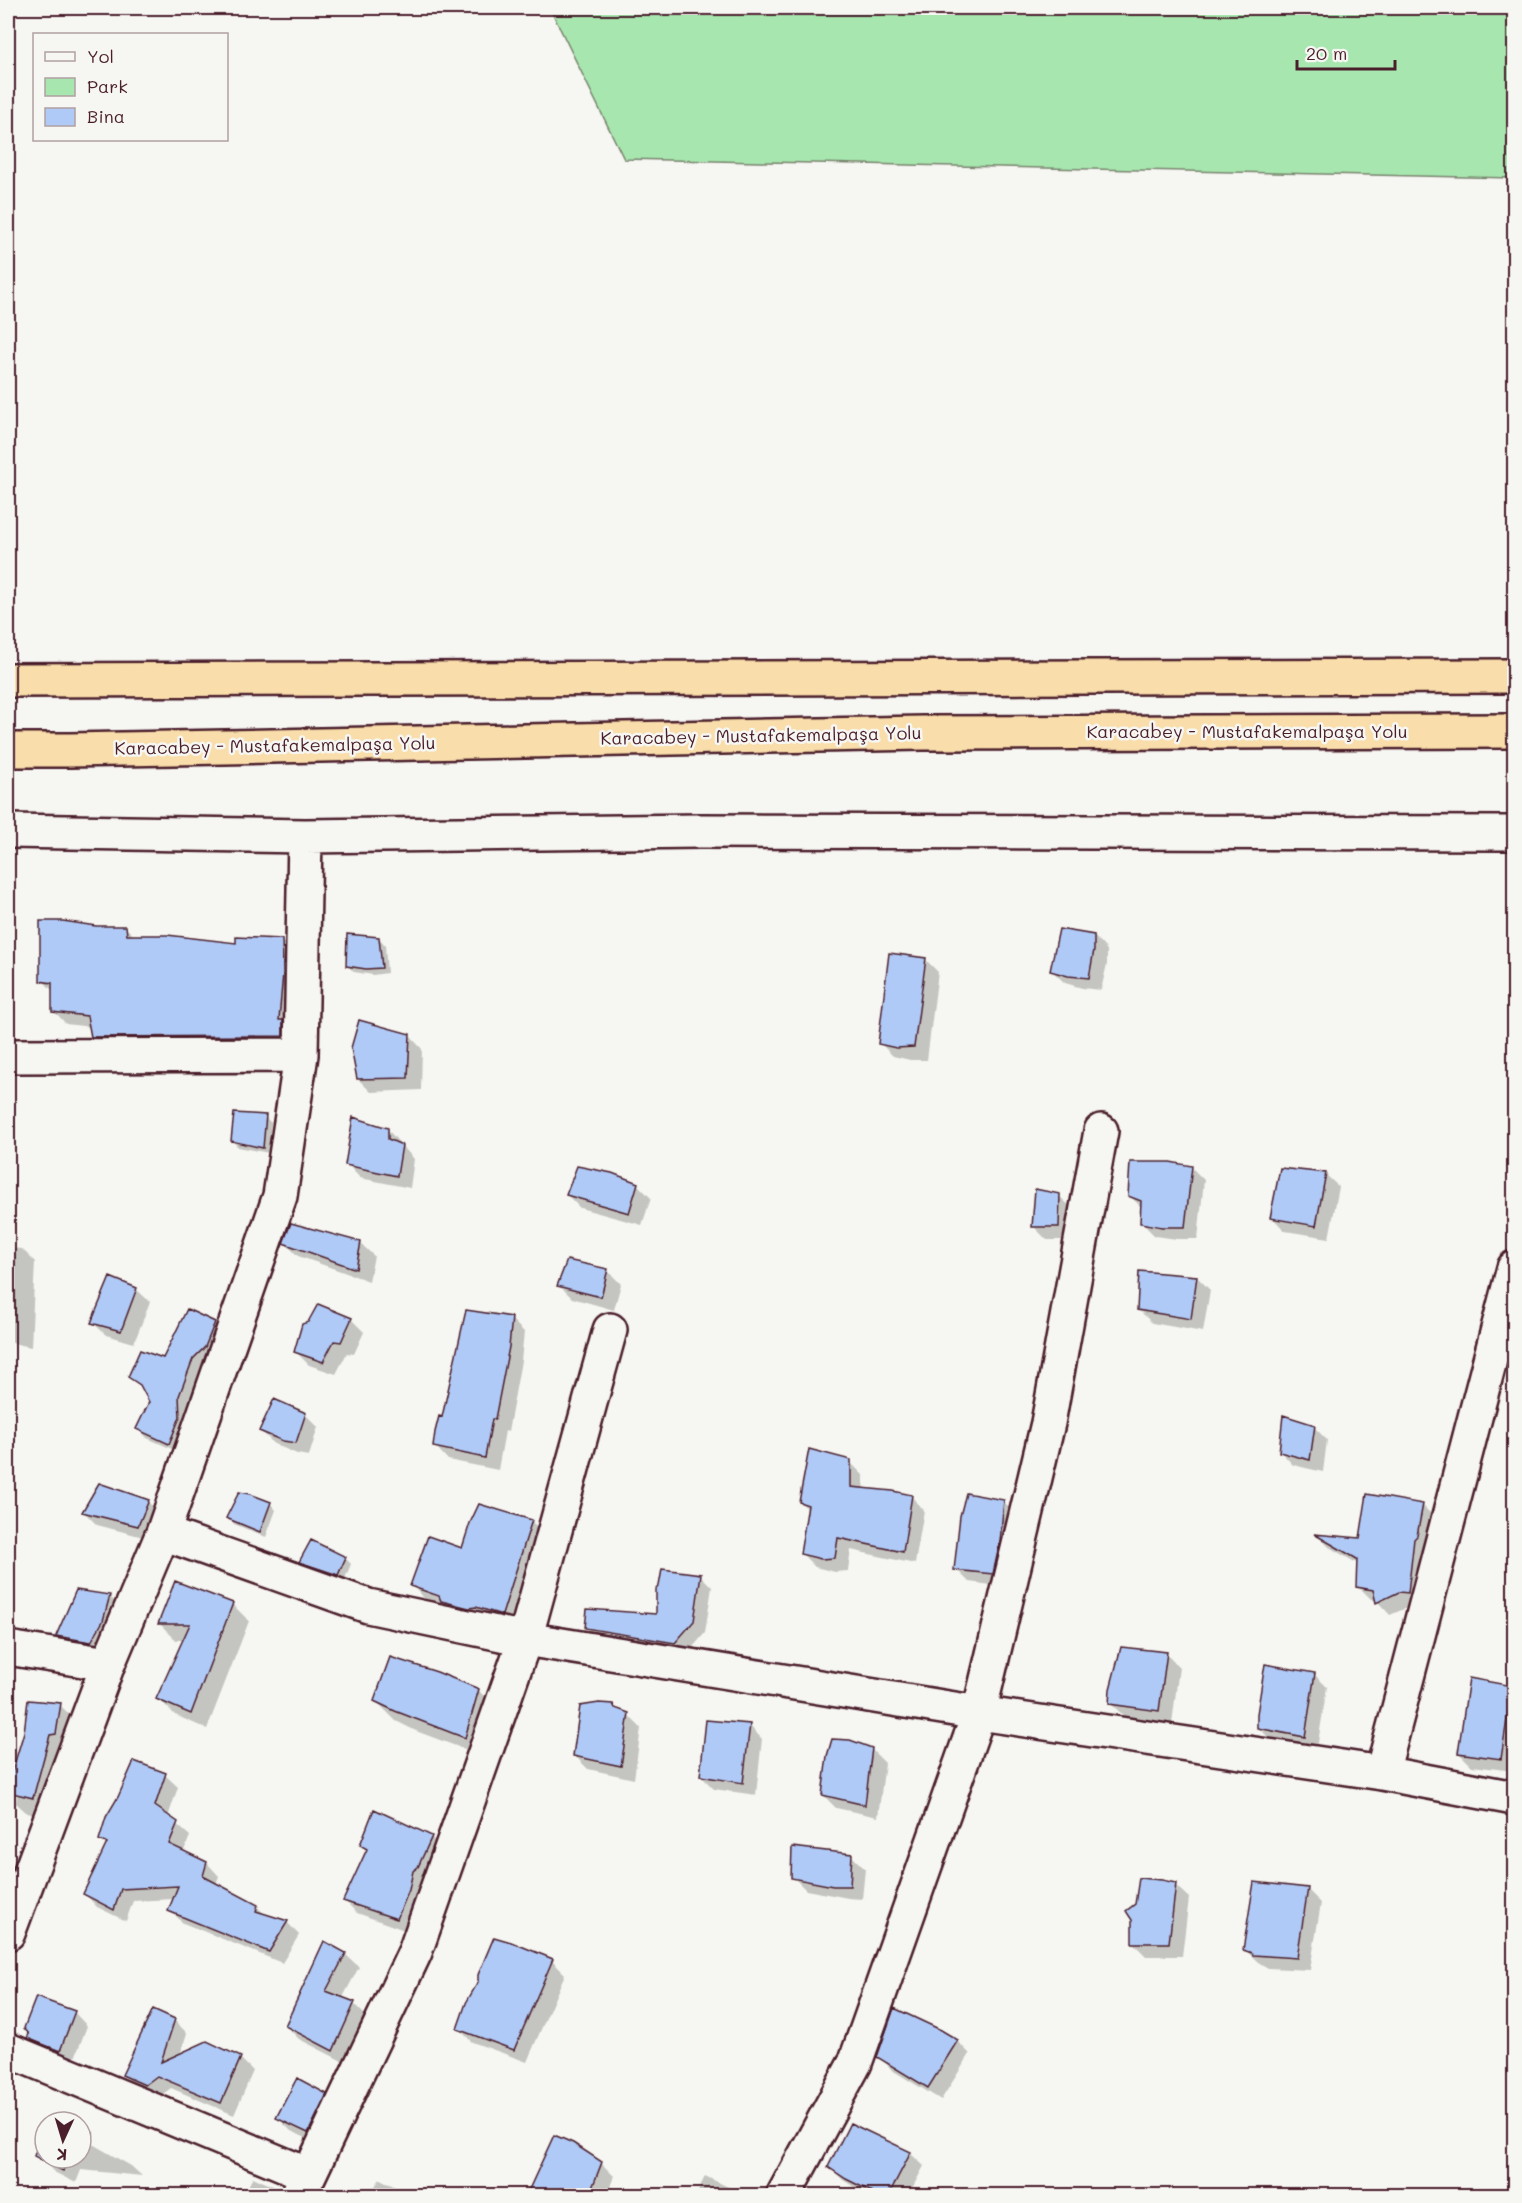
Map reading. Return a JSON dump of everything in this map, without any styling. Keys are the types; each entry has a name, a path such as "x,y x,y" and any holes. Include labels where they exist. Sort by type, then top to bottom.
{"highway":[{"path":"8,680 1515,676"},
{"name":"Karacabey - Mustafakemalpaşa Yolu","path":"8,750 923,733 1515,731"}],"street":[{"path":"8,831 305,836 700,831 1515,833"},
{"path":"8,1933 108,1664 163,1533 280,1196 301,1055 305,836"},
{"path":"8,1056 301,1055"},
{"path":"783,2196 855,2063 979,1713 1048,1423 1101,1131"},
{"path":"1382,1773 1515,1268"},
{"path":"8,2050 303,2186 415,1952 525,1639 610,1330"},
{"path":"163,1533 368,1606 525,1639 979,1713 1382,1773 1515,1798"},
{"path":"8,1648 108,1664"}],"green space":[{"path":"550,8 1514,8 1514,178 624,159"}],"building":[{"path":"40,921 126,926 127,935 167,935 236,943 236,937 282,939 283,973 279,1020 283,1020 283,1036 91,1037 87,1016 52,1012 52,983 40,981"},
{"path":"1059,929 1094,935 1089,978 1050,971"},
{"path":"347,934 379,937 382,968 366,969 346,966"},
{"path":"889,953 926,958 914,1047 896,1048 878,1044"},
{"path":"359,1020 410,1034 408,1078 357,1079 351,1048"},
{"path":"234,1113 266,1115 263,1148 231,1141"},
{"path":"353,1117 388,1128 388,1139 402,1145 397,1176 345,1165"},
{"path":"1130,1162 1170,1162 1192,1166 1185,1227 1162,1227 1140,1223 1141,1201 1128,1196"},
{"path":"577,1166 612,1173 638,1183 629,1213 566,1195"},
{"path":"1280,1168 1326,1173 1316,1226 1270,1218"},
{"path":"1035,1189 1060,1194 1059,1227 1032,1227"},
{"path":"291,1223 361,1242 356,1269 283,1243"},
{"path":"567,1260 608,1269 601,1297 557,1286"},
{"path":"1139,1271 1197,1276 1191,1319 1137,1310"},
{"path":"110,1277 137,1288 121,1331 91,1323"},
{"path":"318,1304 352,1318 341,1342 334,1341 323,1362 294,1352 302,1324 308,1322"},
{"path":"187,1309 215,1322 205,1347 193,1359 179,1396 180,1417 169,1444 136,1429 149,1402 140,1385 128,1377 140,1350 163,1358"},
{"path":"466,1310 512,1317 509,1347 485,1458 433,1447"},
{"path":"274,1399 306,1413 296,1443 283,1441 259,1431"},
{"path":"1283,1415 1315,1425 1310,1460 1279,1452"},
{"path":"809,1449 851,1460 851,1487 912,1495 903,1552 838,1538 835,1558 821,1559 800,1554 808,1505 799,1502"},
{"path":"99,1483 149,1500 138,1526 82,1512"},
{"path":"239,1492 271,1502 260,1532 226,1518"},
{"path":"966,1493 1004,1500 1000,1542 993,1574 954,1570 960,1516"},
{"path":"1367,1494 1423,1504 1417,1536 1414,1539 1408,1593 1399,1592 1376,1603 1373,1590 1356,1587 1357,1559 1314,1534 1360,1538"},
{"path":"479,1504 532,1520 502,1615 476,1607 469,1608 441,1601 439,1596 410,1586 428,1536 462,1548"},
{"path":"311,1540 346,1557 338,1575 299,1562"},
{"path":"662,1569 701,1574 694,1621 675,1643 585,1628 587,1609 656,1614 656,1589 659,1586"},
{"path":"175,1581 233,1603 191,1714 156,1699 190,1624 158,1624"},
{"path":"76,1590 110,1595 103,1621 91,1642 56,1636"},
{"path":"1121,1647 1167,1652 1159,1711 1109,1704 1110,1689"},
{"path":"390,1657 479,1689 465,1738 374,1701"},
{"path":"1265,1664 1315,1673 1305,1737 1257,1728"},
{"path":"1469,1678 1512,1686 1501,1759 1458,1753"},
{"path":"28,1700 61,1703 56,1734 50,1735 33,1798 8,1792 8,1785 24,1732"},
{"path":"599,1703 613,1704 615,1708 629,1713 621,1766 573,1756 580,1706"},
{"path":"706,1720 750,1724 743,1783 700,1776"},
{"path":"832,1739 850,1740 872,1748 865,1805 822,1795 827,1756"},
{"path":"134,1761 166,1773 155,1806 178,1822 169,1844 207,1862 203,1876 258,1905 256,1911 288,1921 269,1952 168,1911 178,1886 121,1889 114,1910 83,1894 107,1843 99,1840 106,1817"},
{"path":"374,1809 432,1836 418,1867 413,1871 409,1890 397,1919 343,1901 367,1849 360,1845"},
{"path":"792,1847 852,1854 850,1886 833,1886 791,1878"},
{"path":"1139,1878 1176,1883 1169,1943 1132,1943 1132,1920 1126,1911 1135,1904"},
{"path":"1254,1882 1308,1888 1297,1958 1253,1955 1243,1950"},
{"path":"494,1937 553,1959 514,2050 457,2029 466,2003 478,1982 478,1975"},
{"path":"324,1941 346,1953 326,1991 355,2002 333,2051 285,2026"},
{"path":"36,1997 75,2011 60,2051 27,2038 29,2034 24,2028"},
{"path":"894,2008 958,2040 928,2088 877,2057"},
{"path":"153,2009 175,2019 161,2062 207,2041 241,2057 221,2103 157,2076 145,2085 122,2075"},
{"path":"297,2078 327,2094 308,2133 276,2118"},
{"path":"850,2123 911,2152 888,2196 880,2196 828,2167"},
{"path":"554,2135 573,2143 602,2162 589,2196 526,2196"}]}
